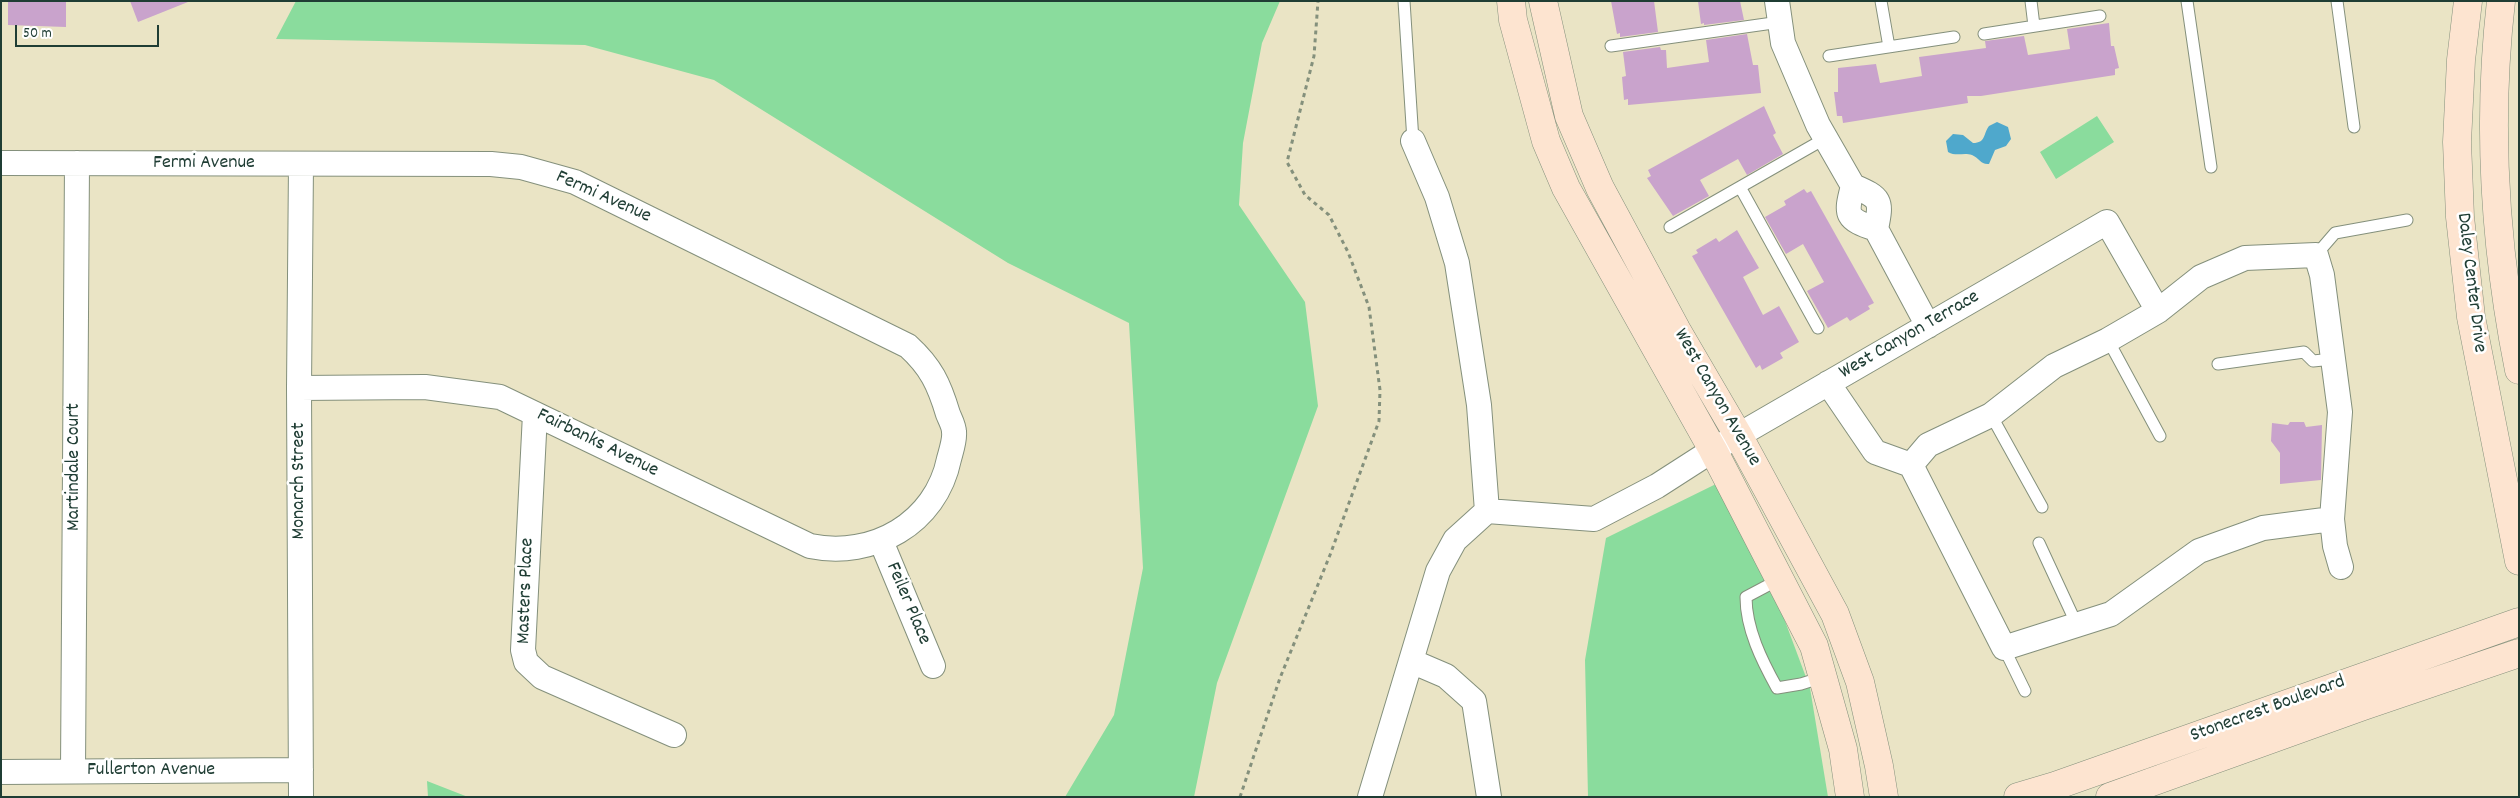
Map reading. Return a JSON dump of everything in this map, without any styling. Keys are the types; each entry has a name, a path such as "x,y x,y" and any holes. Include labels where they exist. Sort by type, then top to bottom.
{"street":[{"name":"West Canyon Avenue","path":"1511,1 1513,20 1546,141 1566,188 1713,450 1814,646 1843,749 1850,797"},
{"name":"West Canyon Avenue","path":"1543,1 1569,116 1600,188 1676,329 1738,435 1836,614 1860,682 1884,797"},
{"name":"Daley Center Drive","path":"2468,1 2461,60 2458,142 2460,217 2471,317 2519,561"},
{"name":"Daley Center Drive","path":"2501,1 2494,63 2495,160 2509,321 2519,370"},
{"path":"1779,12 1783,43 1826,138 1853,186 1870,193 1878,200 1880,210 1876,229 1928,326"},
{"path":"1370,797 1438,571 1455,540 1487,511 1479,404 1457,263 1437,198 1413,141"},
{"name":"Fermi Avenue","path":"1,163 491,164 521,167 575,182 908,346 925,362 940,388 954,432 946,474 928,509 912,524 881,541"},
{"name":"Martindale Court","path":"73,772 77,163"},
{"name":"Monarch Street","path":"301,164 299,388 301,797"},
{"name":"West Canyon Terrace","path":"1487,511 1594,519 1657,486 1738,435 2107,222 2158,311"},
{"path":"1911,465 1928,445 1991,415 2054,366 2108,340 2158,311 2201,277 2245,258 2316,255 2322,275 2340,412 2332,519 2335,546 2341,567"},
{"path":"1828,383 1875,452 1911,465 2004,648 2111,614 2199,551 2263,528 2332,519"},
{"name":"Fairbanks Avenue","path":"299,388 425,387 500,397 810,546 831,550 881,541"},
{"name":"Masters Place","path":"535,414 523,650 526,662 542,677 674,735"},
{"name":"Feiler Place","path":"881,541 933,666"},
{"name":"Stonecrest Boulevard","path":"2018,797 2055,786 2519,622"},
{"name":"Stonecrest Boulevard","path":"2110,797 2362,706 2519,653"},
{"path":"1411,661 1446,676 1474,701 1489,797"},
{"name":"Fullerton Avenue","path":"1,772 301,770"}],"lane":[{"path":"1404,1 1413,141"},
{"path":"1882,1 1889,47"},
{"path":"2030,1 2034,26"},
{"path":"2188,1 2211,167"},
{"path":"2337,1 2354,127"},
{"path":"1611,46 1779,12"},
{"path":"1984,34 2100,16"},
{"path":"1830,56 1954,37"},
{"path":"1670,227 1826,138"},
{"path":"1740,187 1818,328"},
{"path":"2316,255 2335,233 2407,220"},
{"path":"2108,340 2160,436"},
{"path":"2218,364 2304,352 2313,361 2333,358"},
{"path":"1991,415 2042,507"},
{"path":"2039,543 2077,625"},
{"path":"1780,579 1746,597 1746,612 1763,664 1777,688 1801,684 1823,677"},
{"path":"2004,648 2025,691"}],"path":[{"path":"1240,797 1280,678 1330,555 1380,421 1380,390 1369,307 1348,252 1328,215 1305,195 1287,162 1314,56 1318,1"}],"green space":[{"path":"296,1 1280,1 1262,43 1243,143 1239,205 1305,302 1318,406 1217,683 1194,797 1065,797 1114,715 1143,568 1129,323 1008,263 714,80 585,45 276,39"},
{"path":"2097,116 2114,142 2056,179 2040,152"},
{"path":"1716,484 1782,613 1810,688 1828,797 1588,797 1585,660 1606,538"},
{"path":"427,781 468,797 428,797"}],"water":[{"path":"1997,122 2008,127 2011,139 2006,146 1995,150 1989,164 1982,162 1972,155 1948,152 1946,141 1953,134 1963,135 1973,143 1977,143 1982,140 1989,126"}],"building":[{"path":"8,1 66,1 66,27 8,25"},
{"path":"130,1 188,1 188,2 138,22"},
{"path":"1611,1 1654,1 1658,32 1620,37 1620,33 1617,34"},
{"path":"1698,1 1740,1 1744,20 1701,24"},
{"path":"2109,23 2111,46 2114,46 2119,68 2115,69 2115,75 1981,96 1967,96 1968,103 1843,123 1842,116 1837,116 1834,92 1838,92 1838,68 1876,64 1880,83 1922,76 1919,57 1986,48 1985,41 2024,36 2028,55 2070,49 2067,29"},
{"path":"1747,34 1753,65 1758,65 1761,93 1628,105 1628,99 1624,100 1622,77 1626,76 1623,52 1660,47 1661,50 1666,50 1667,68 1709,62 1706,40"},
{"path":"1764,106 1776,133 1773,135 1783,154 1747,175 1738,159 1700,180 1709,196 1673,216 1647,178 1651,176 1648,170"},
{"path":"1804,189 1807,193 1811,191 1874,303 1868,306 1870,309 1850,321 1847,317 1828,328 1807,291 1824,282 1803,244 1786,254 1765,217 1786,205 1784,201"},
{"path":"1737,230 1759,268 1743,277 1763,315 1779,306 1799,342 1780,353 1783,358 1762,370 1760,365 1756,368 1692,256 1698,253 1696,250 1716,238 1719,242"},
{"path":"2290,422 2304,422 2306,427 2322,425 2321,480 2280,484 2280,453 2271,441 2272,423 2288,425"}]}
